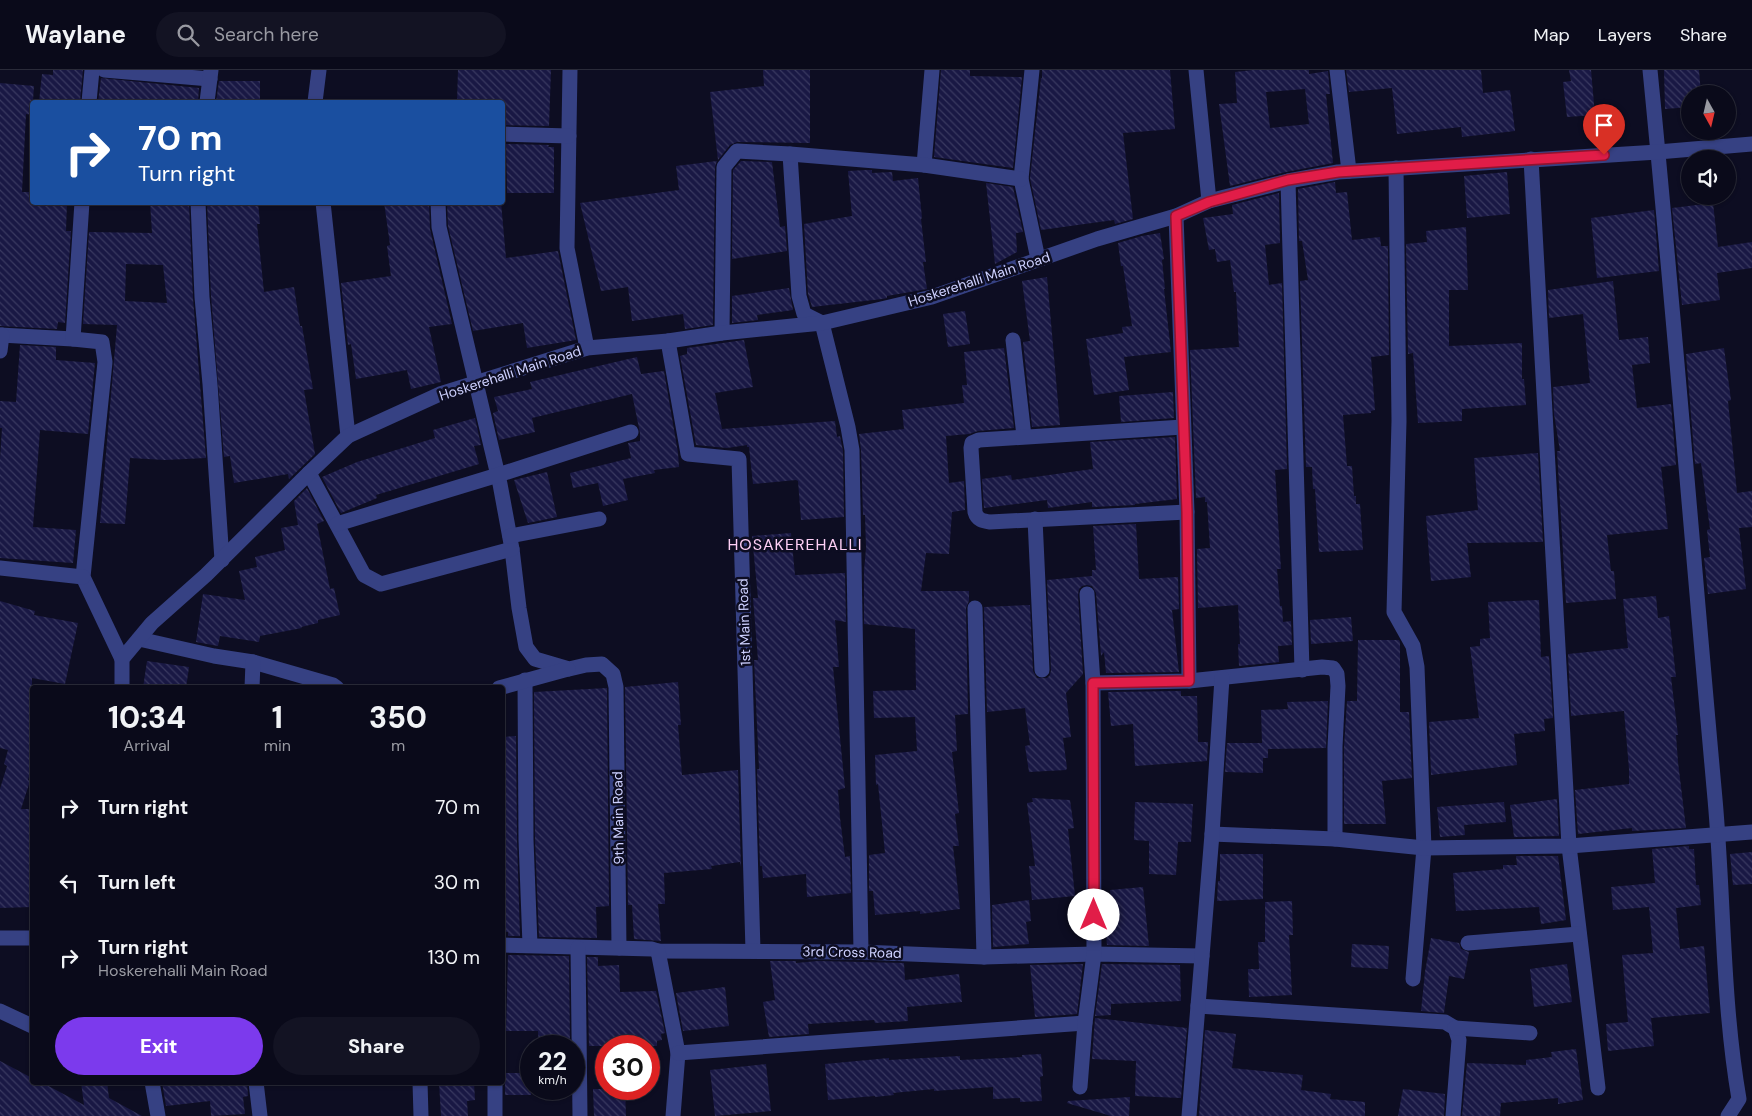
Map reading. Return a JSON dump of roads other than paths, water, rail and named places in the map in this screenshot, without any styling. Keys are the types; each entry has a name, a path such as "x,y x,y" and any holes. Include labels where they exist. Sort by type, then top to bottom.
{"street":[{"path":"90,100 92,70"},
{"path":"104,70 211,74 207,100"},
{"path":"315,100 319,70"},
{"path":"570,70 567,248 587,348"},
{"path":"924,165 932,70"},
{"path":"1032,70 1021,180 1038,259"},
{"path":"1196,70 1209,202"},
{"path":"1337,70 1349,172"},
{"path":"1650,70 1718,834 1728,1017 1732,1062 1739,1099 1728,1116"},
{"path":"505,134 569,136"},
{"name":"Hoskerehalli Main Road","path":"122,659 152,623 222,560 348,436 440,394 587,348 668,341 722,333 822,323 932,297 1038,259 1176,216 1209,202 1288,180 1396,168 1658,152 1752,144"},
{"path":"722,333 724,167 737,151 924,165 1021,180"},
{"path":"790,154 799,296 804,314 822,323 852,450 861,952"},
{"path":"1531,159 1569,846 1598,1088"},
{"path":"1396,168 1400,421 1394,612 1413,646 1417,667 1424,848 1413,979"},
{"path":"1288,180 1302,670"},
{"path":"73,339 82,205"},
{"path":"198,205 202,297 222,560"},
{"path":"323,205 348,436"},
{"path":"438,205 439,227 498,475 511,542 518,608 526,646 535,659 569,669"},
{"path":"1176,216 1187,512 1189,681"},
{"path":"0,351 1,335 102,342 105,362 83,577 122,659 122,685"},
{"path":"1013,340 1024,436"},
{"name":"1st Main Road","path":"668,341 688,454 739,459 753,951"},
{"path":"1183,427 978,440 972,444 971,448 976,512 980,519 990,522 1187,512"},
{"path":"337,524 631,432"},
{"path":"309,473 364,575 381,584 511,542 599,519"},
{"path":"1035,520 1042,670"},
{"path":"0,568 83,577"},
{"path":"1080,1087 1085,1023 1094,954 1093,683 1087,594"},
{"path":"975,608 984,957"},
{"path":"138,639 214,656 253,662 327,685"},
{"path":"252,685 253,662"},
{"name":"9th Main Road","path":"569,669 602,664 613,674 616,687 619,948"},
{"path":"1093,683 1189,681 1322,667 1333,668 1337,674 1338,686 1334,839"},
{"path":"505,686 569,669"},
{"path":"1189,1116 1212,834 1222,678"},
{"path":"525,680 526,840 530,946"},
{"path":"1212,834 1334,839 1424,848 1569,846 1752,832"},
{"path":"1468,942 1579,934"},
{"path":"0,938 30,938"},
{"name":"3rd Cross Road","path":"505,945 652,949 658,951 861,952 984,957 1094,954 1202,956"},
{"path":"578,948 580,1116"},
{"path":"658,951 678,1053 673,1116"},
{"path":"1198,1006 1445,1022 1455,1028 1530,1033"},
{"path":"0,1011 30,1025"},
{"path":"678,1053 1085,1023"},
{"path":"1453,1116 1458,1040 1455,1028"},
{"path":"153,1085 158,1116"},
{"path":"256,1085 260,1116"},
{"path":"420,1085 421,1116"},
{"path":"494,1085 495,1116"}],"district":[{"name":"HOSAKEREHALLI","path":"795,544"}]}
